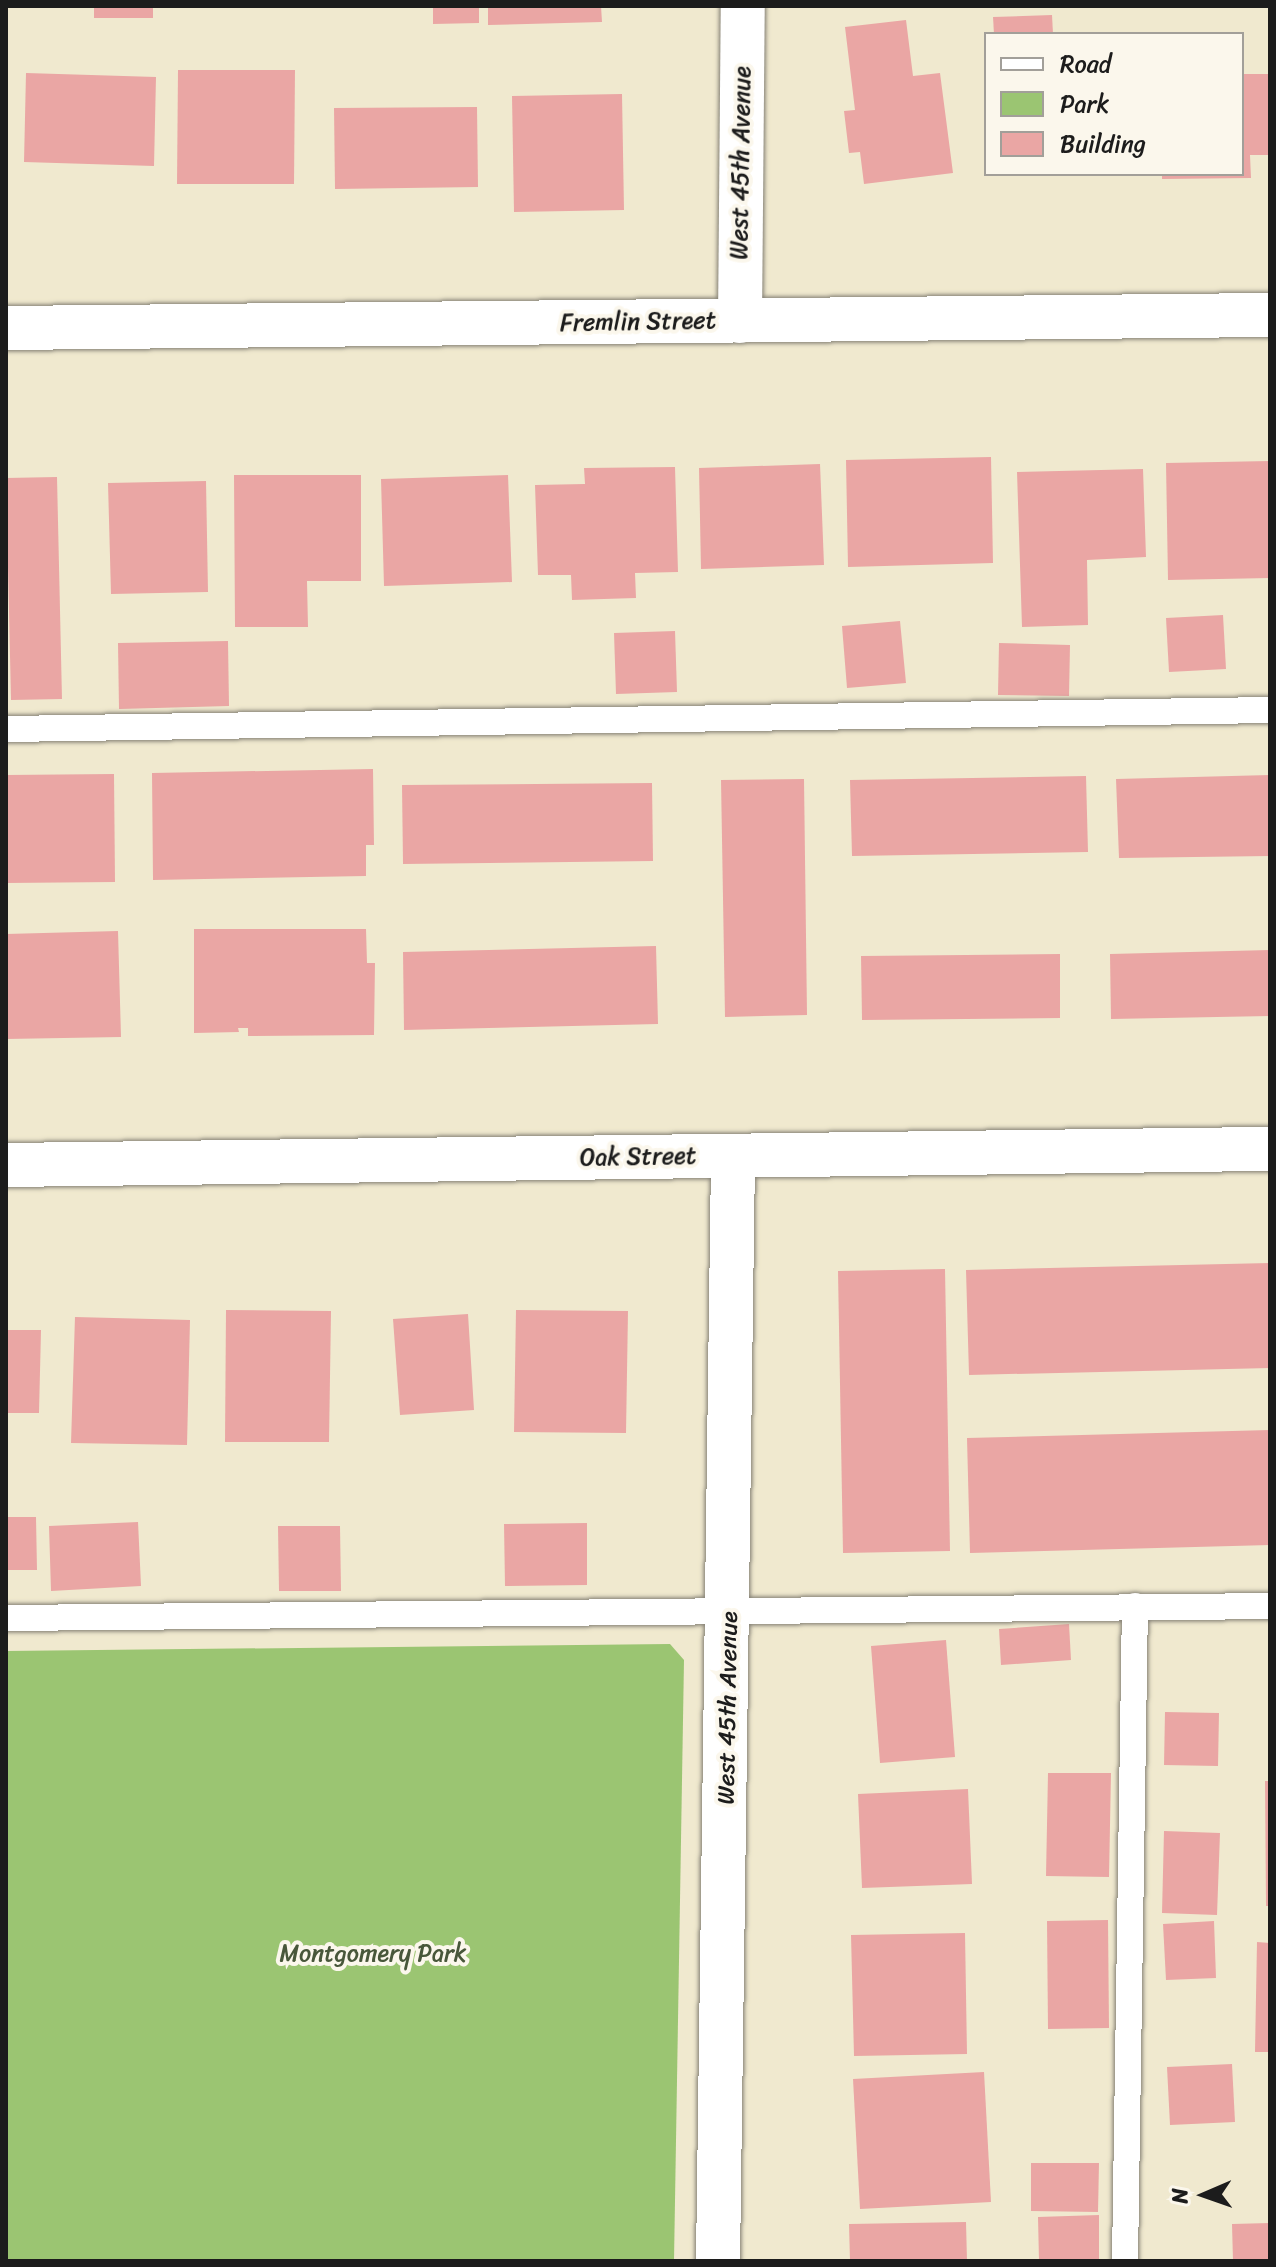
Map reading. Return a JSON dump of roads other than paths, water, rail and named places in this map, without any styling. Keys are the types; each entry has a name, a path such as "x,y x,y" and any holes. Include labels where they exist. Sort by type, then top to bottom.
{"street":[{"name":"West 45th Avenue","path":"740,321 743,6"},
{"name":"Fremlin Street","path":"6,328 1270,315"},
{"name":"Oak Street","path":"6,1165 1270,1149"},
{"name":"West 45th Avenue","path":"718,2261 730,1609 733,1156"}],"lane":[{"path":"6,729 1270,710"},
{"path":"1125,2261 1135,1606"},
{"path":"6,1618 1270,1606"}],"park label":[{"name":"Montgomery Park","path":"373,1954"}]}
